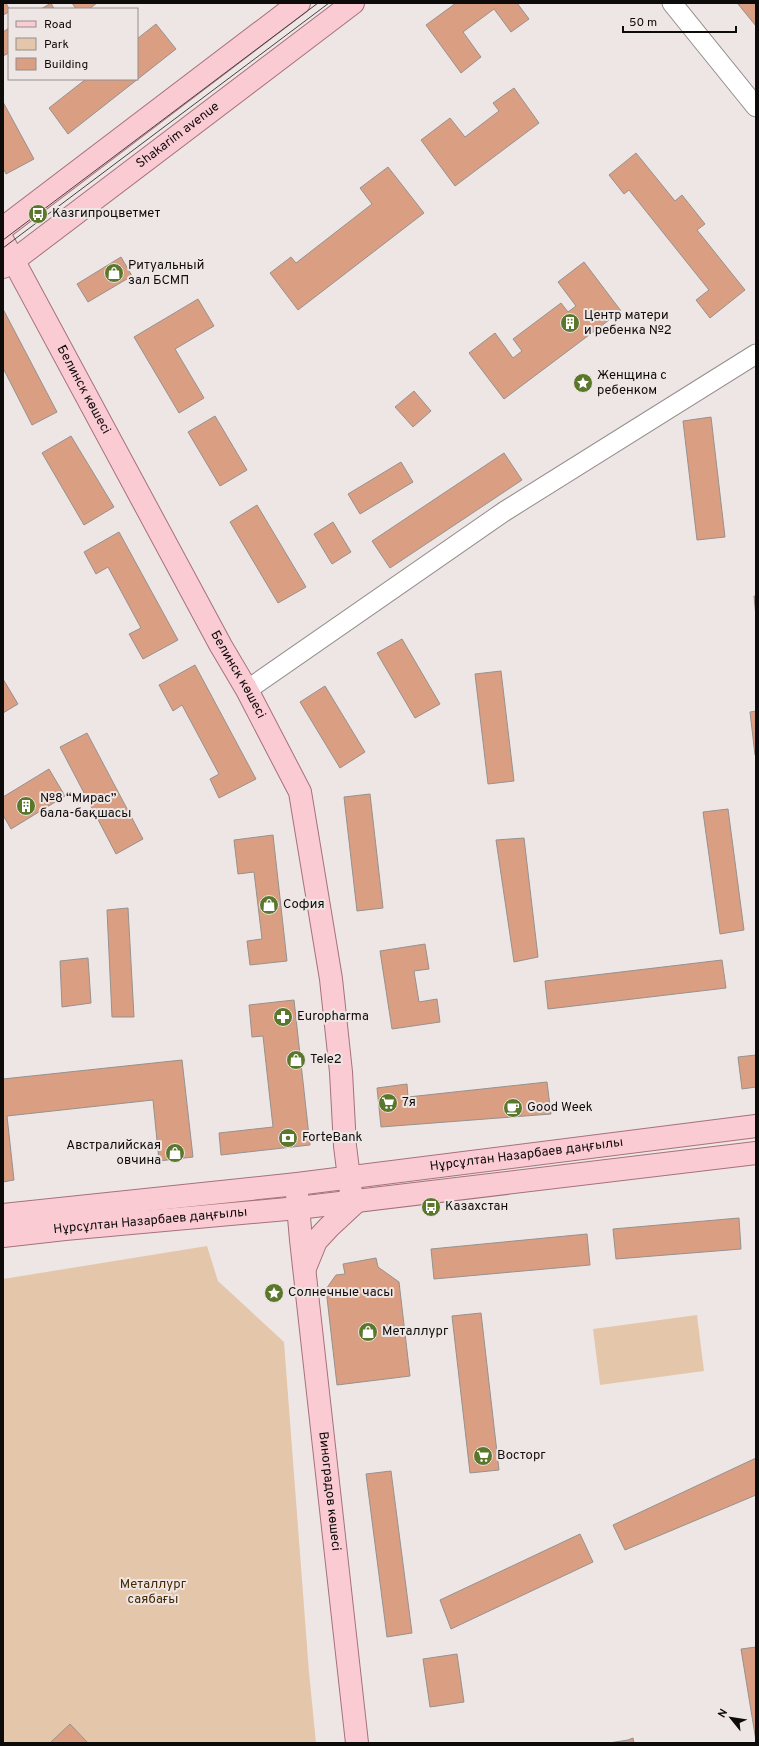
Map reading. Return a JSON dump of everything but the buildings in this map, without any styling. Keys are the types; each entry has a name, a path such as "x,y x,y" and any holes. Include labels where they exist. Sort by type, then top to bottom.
{"main road":[{"path":"3,228 299,3"},
{"name":"Shakarim avenue","path":"8,264 353,3"},
{"name":"Белинск көшесі","path":"3,241 8,264 247,690 300,792 331,979 341,1072 348,1178 354,1201"},
{"name":"Нұрсұлтан Назарбаев даңғылы","path":"3,1215 348,1178 756,1126"},
{"name":"Нұрсұлтан Назарбаев даңғылы","path":"3,1236 298,1208 756,1153"},
{"path":"297,1184 298,1208"},
{"path":"304,1269 316,1241 354,1201"},
{"name":"Виноградов көшесі","path":"298,1208 357,1743"}],"street":[{"path":"672,3 756,107"},
{"path":"247,690 506,511 756,354"}],"green space":[{"name":"Металлург саябағы","path":"207,1246 218,1281 284,1342 309,1672 316,1743 3,1743 3,1279"},
{"path":"697,1315 704,1371 600,1385 593,1329"}],"tram line":[{"path":"3,240 318,3"},
{"path":"3,248 329,3"}],"place":[{"name":"Казгипроцветмет","path":"38,214"},
{"name":"Ритуальный зал БСМП","path":"114,273"},
{"name":"Центр матери и ребенка №2","path":"570,323"},
{"name":"Женщина с ребенком","path":"583,383"},
{"name":"№8 “Мирас” бала-бақшасы","path":"26,806"},
{"name":"София","path":"269,905"},
{"name":"Europharma","path":"283,1017"},
{"name":"Tele2","path":"296,1060"},
{"name":"7я","path":"388,1103"},
{"name":"Good Week","path":"513,1108"},
{"name":"ForteBank","path":"288,1138"},
{"name":"Австралийская овчина","path":"175,1153"},
{"name":"Казахстан","path":"431,1207"},
{"name":"Солнечные часы","path":"274,1293"},
{"name":"Металлург","path":"368,1332"},
{"name":"Восторг","path":"483,1456"}]}
